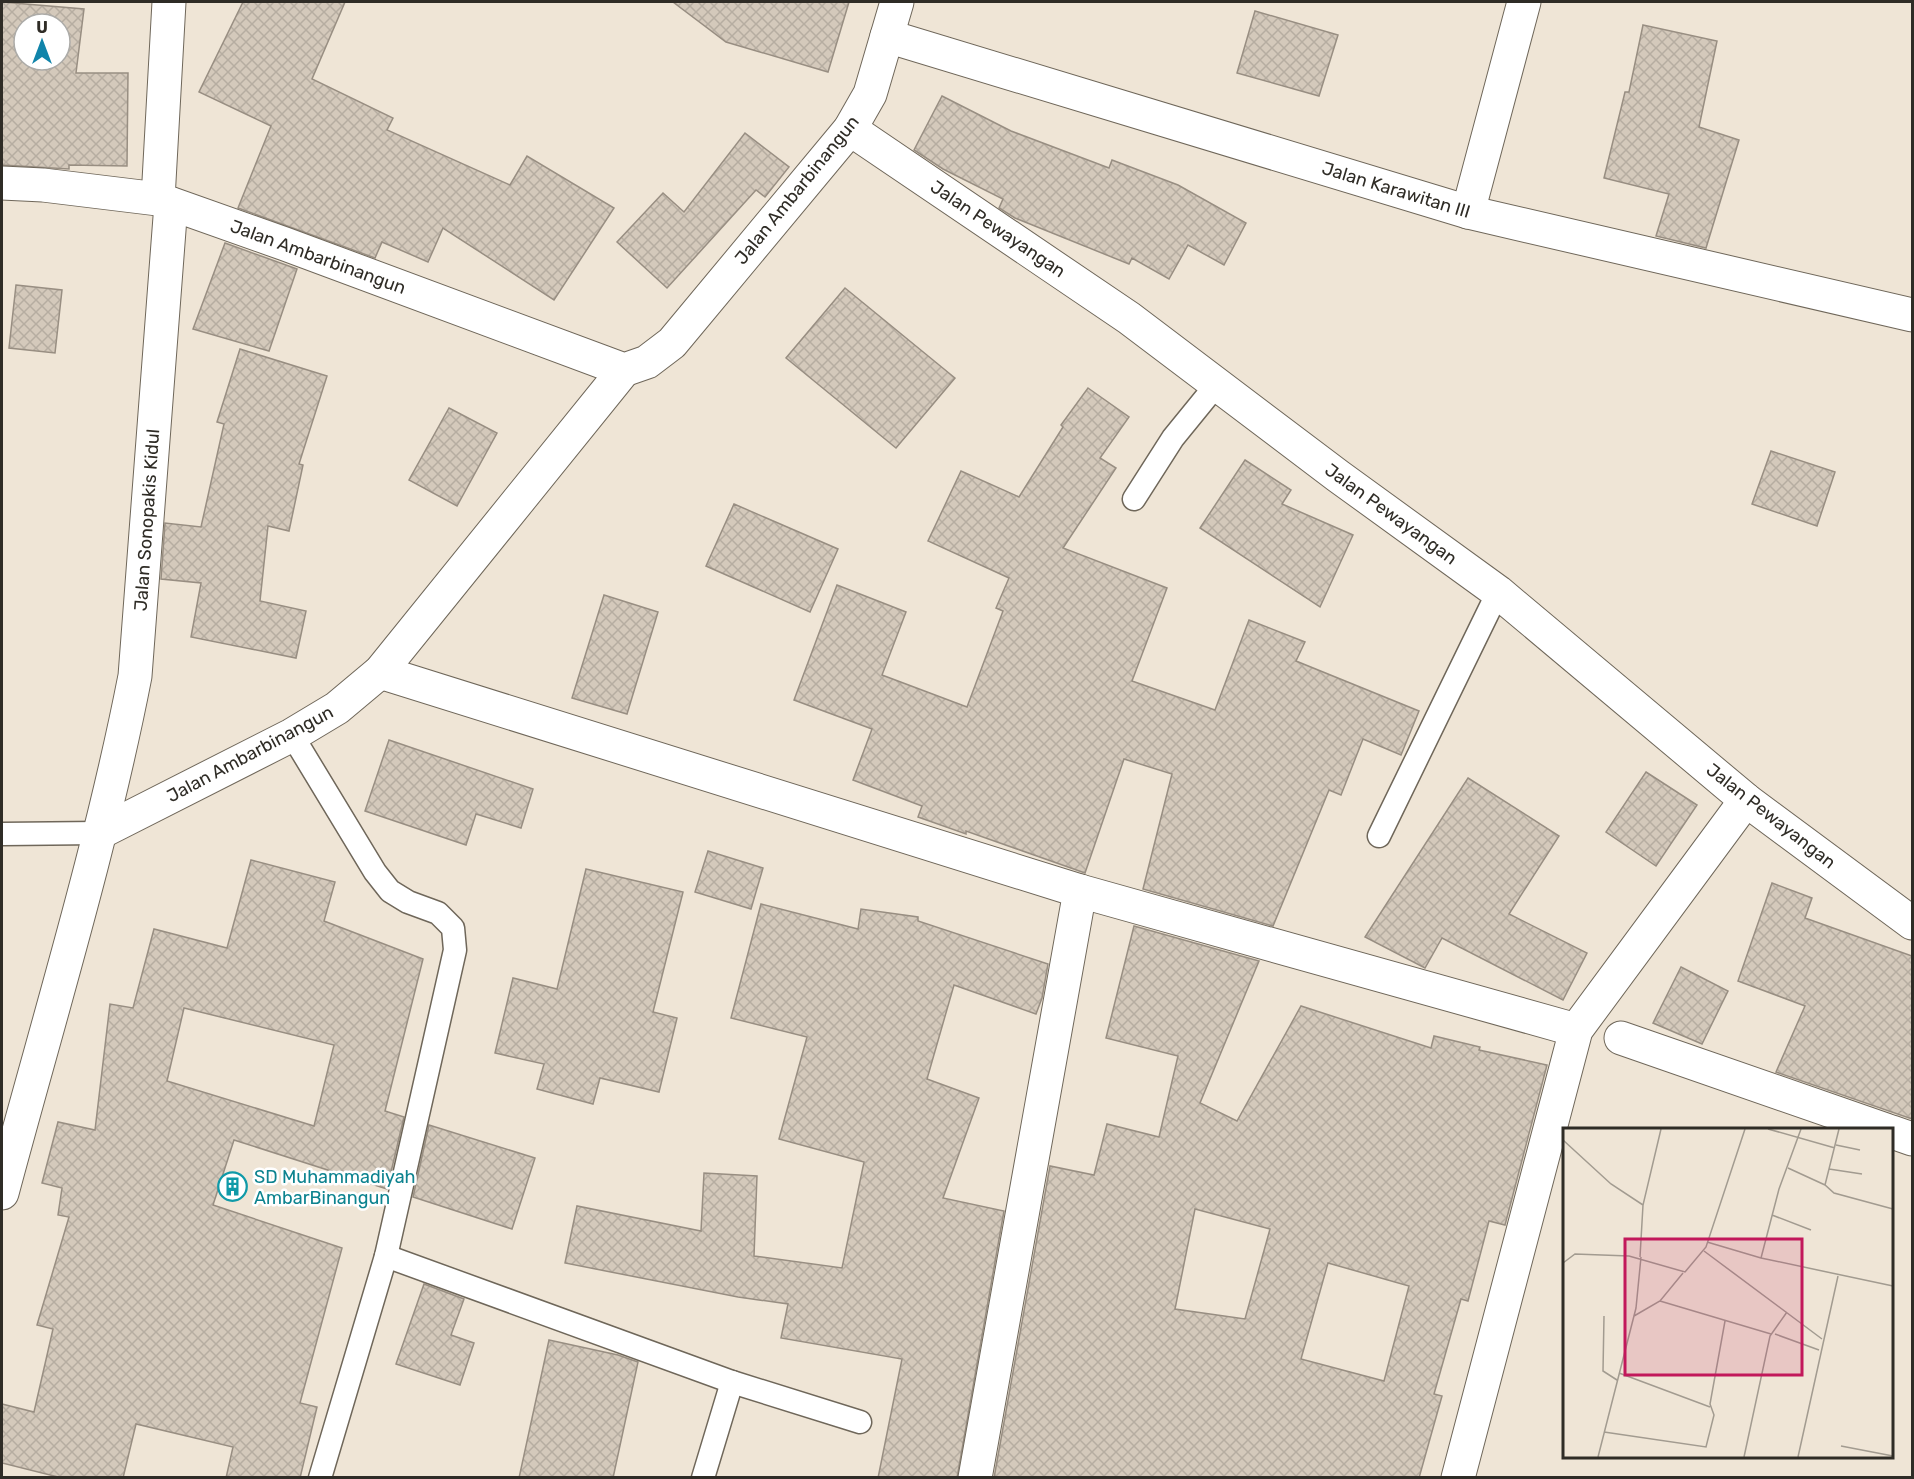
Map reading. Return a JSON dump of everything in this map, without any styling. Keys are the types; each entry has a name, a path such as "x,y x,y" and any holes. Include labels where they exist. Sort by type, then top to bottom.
{"street":[{"name":"Jalan Sonopakis Kidul","path":"99,833 121,749 135,676 164,201 169,2"},
{"name":"Jalan Ambarbinangun","path":"99,833 292,735 337,708 380,672 624,370 647,362 672,343 850,129 870,94 897,2"},
{"path":"1468,212 1524,2"},
{"name":"Jalan Karawitan III","path":"887,36 1468,212 1912,315"},
{"name":"Jalan Pewayangan","path":"850,129 1130,318 1338,476 1498,592 1746,800 1912,923"},
{"name":"Jalan Ambarbinangun","path":"2,183 43,185 164,201 624,370"},
{"path":"380,672 1080,891 1576,1030"},
{"path":"1458,1478 1576,1030 1746,800"},
{"path":"2,1193 99,833"},
{"path":"975,1478 1080,891"},
{"path":"1621,1038 1880,1128"},
{"path":"1893,1132 1912,1139"}],"lane":[{"path":"1134,499 1173,438 1217,384"},
{"path":"1378,836 1498,592"},
{"path":"292,735 375,872 390,891 408,902 438,913 453,928 455,950 386,1256 320,1478"},
{"path":"2,834 99,833"},
{"path":"386,1256 732,1382 860,1422"},
{"path":"703,1478 732,1382"}],"building":[{"path":"2,2 84,9 76,73 128,73 127,166 69,165 69,169 2,165"},
{"path":"243,2 345,2 312,79 393,118 387,130 510,185 527,156 614,208 554,300 443,228 428,262 382,242 375,258 238,208 271,126 199,92"},
{"path":"673,2 849,2 828,72 726,42"},
{"path":"1255,11 1338,35 1319,96 1237,73"},
{"path":"1643,25 1717,41 1699,127 1739,140 1706,248 1656,236 1669,194 1604,178 1625,92 1629,92"},
{"path":"942,96 1011,131 1109,168 1112,160 1178,185 1246,223 1224,265 1188,245 1169,279 1132,258 1129,264 1015,218 999,208 1003,199 943,169 914,150"},
{"path":"745,133 789,167 765,197 756,190 667,288 617,242 663,193 684,212"},
{"path":"225,243 297,269 269,351 193,329"},
{"path":"16,285 62,290 55,353 9,348"},
{"path":"845,288 955,378 896,448 786,358"},
{"path":"240,349 327,376 299,464 303,465 289,531 268,526 260,601 306,611 296,658 191,637 201,583 161,579 165,523 201,527 224,424 217,422"},
{"path":"1088,388 1129,417 1100,458 1116,468 1063,548 1167,588 1132,681 1215,710 1249,620 1305,642 1296,661 1419,711 1401,755 1363,739 1341,795 1329,790 1273,926 1143,889 1172,774 1124,759 1085,873 966,831 966,834 918,817 922,806 853,780 872,729 794,700 837,585 906,612 882,675 967,707 1003,611 996,608 1009,578 928,541 961,471 1019,497 1063,427 1061,425"},
{"path":"449,408 497,433 457,506 409,480"},
{"path":"1771,451 1835,472 1817,526 1752,504"},
{"path":"1245,460 1291,490 1282,504 1353,535 1320,607 1200,528"},
{"path":"734,504 838,549 810,612 706,566"},
{"path":"604,595 658,612 627,714 572,698"},
{"path":"389,740 533,789 521,828 476,814 466,845 365,811"},
{"path":"1646,772 1697,805 1656,866 1606,832"},
{"path":"1468,778 1559,836 1509,914 1587,953 1563,1000 1442,938 1425,968 1365,937"},
{"path":"708,851 763,868 751,909 695,892"},
{"path":"251,860 335,882 324,921 423,959 385,1111 404,1117 387,1189 234,1140 213,1205 342,1248 300,1403 317,1407 300,1478 226,1478 233,1447 136,1424 123,1478 62,1478 2,1463 2,1404 34,1412 53,1329 37,1325 69,1217 58,1215 62,1188 42,1183 58,1122 95,1130 110,1004 133,1008 154,929 227,948","holes":["184,1008 334,1045 314,1126 167,1081"]},
{"path":"586,869 683,892 653,1012 677,1018 659,1092 600,1078 593,1104 537,1089 544,1064 495,1053 513,978 557,989"},
{"path":"1772,883 1812,898 1805,918 1912,956 1912,1119 1776,1072 1805,1006 1738,981"},
{"path":"761,904 858,929 861,909 918,917 918,921 1048,964 1042,998 1036,1014 954,985 927,1079 979,1098 943,1198 1004,1211 957,1478 878,1478 902,1359 781,1338 788,1304 738,1297 565,1263 577,1206 701,1231 704,1173 757,1176 754,1256 842,1268 864,1162 779,1139 807,1037 731,1018"},
{"path":"1134,926 1259,961 1200,1103 1237,1121 1301,1006 1431,1048 1434,1036 1480,1047 1479,1050 1547,1065 1505,1225 1489,1221 1468,1301 1461,1299 1434,1394 1442,1396 1419,1478 994,1478 1050,1166 1094,1175 1107,1124 1159,1137 1178,1056 1106,1038","holes":["1195,1209 1270,1229 1245,1319 1175,1309","1328,1263 1409,1286 1384,1381 1301,1359"]},
{"path":"1681,967 1728,991 1702,1044 1653,1023"},
{"path":"429,1125 535,1158 512,1229 413,1197"},
{"path":"424,1284 464,1299 451,1335 474,1343 460,1385 396,1364"},
{"path":"549,1340 618,1355 638,1362 613,1478 519,1478"}],"place":[{"name":"SD Muhammadiyah AmbarBinangun","path":"233,1187"}]}
